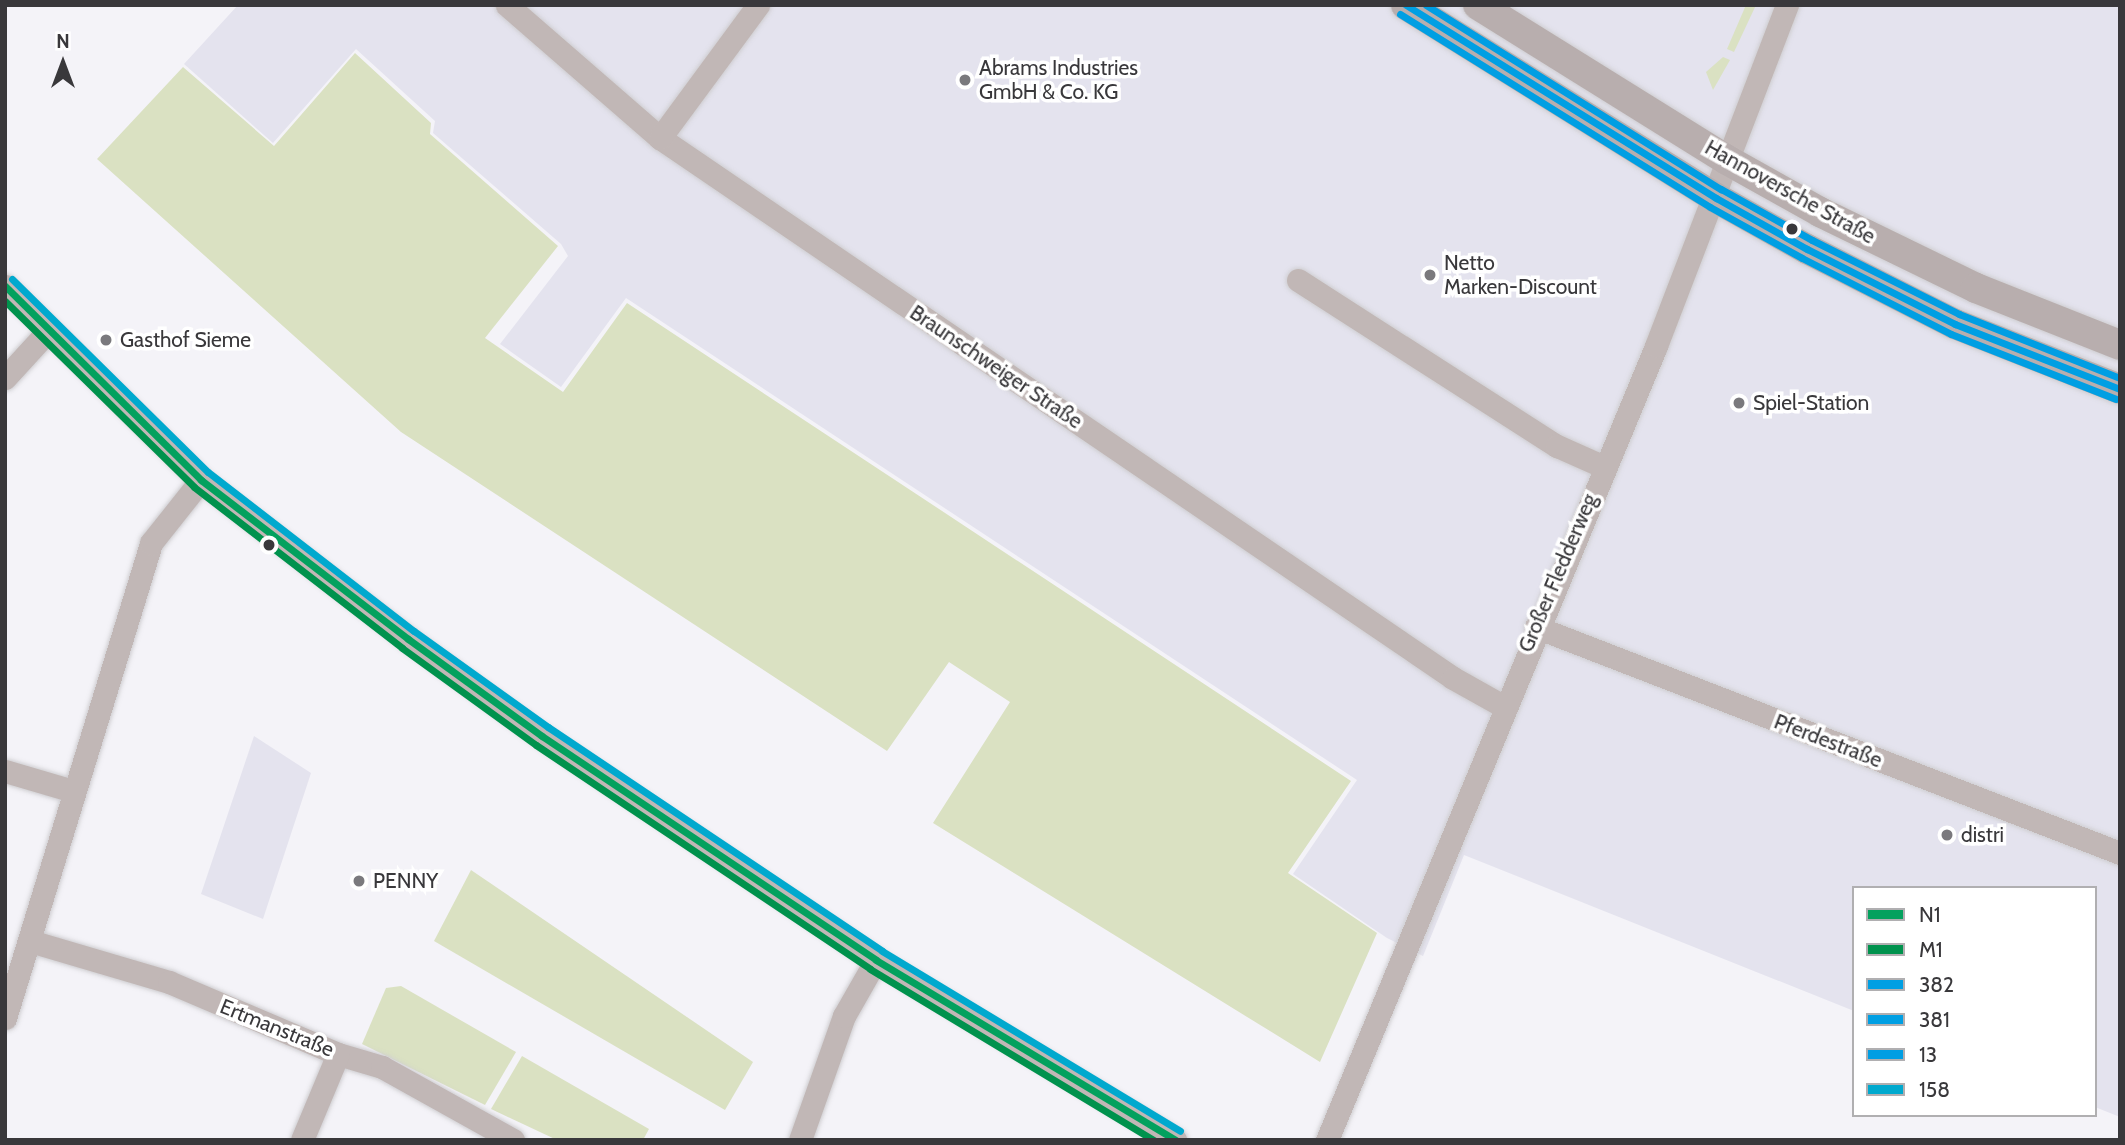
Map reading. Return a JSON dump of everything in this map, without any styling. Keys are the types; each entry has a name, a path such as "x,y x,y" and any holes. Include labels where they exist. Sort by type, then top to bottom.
{"main road":[{"name":"Hannoversche Straße","path":"1406,5 1716,198 1955,324 2120,389"},
{"name":"Hannoversche Straße","path":"1478,5 1727,160 1820,212 1976,288 2120,345"}],"street":[{"name":"Braunschweiger Straße","path":"507,5 660,138 1453,678 1503,706"},
{"path":"660,138 758,5"},
{"name":"Großer Fledderweg","path":"1327,1140 1503,706 1716,198 1727,160 1787,5"},
{"path":"1298,280 1557,446 1602,467"},
{"path":"5,286 201,480 314,570 542,736 876,960 1175,1140"},
{"path":"5,378 49,330"},
{"path":"5,1018 151,543 201,480"},
{"name":"Pferdestraße","path":"1536,627 2120,853"},
{"path":"5,771 73,791"},
{"name":"Ertmanstraße","path":"30,941 169,982 338,1054 382,1067 513,1140"},
{"path":"800,1140 844,1016 876,960"},
{"path":"302,1140 338,1054"}],"shaded area":[{"path":"238,5 2120,5 2120,1117 2097,1108 2097,886 1852,886 1852,1010 1464,855 1423,956 1387,938 1293,874 1357,780 626,298 561,387 500,344 568,256 561,244 433,133 435,121 356,49 273,143 184,64"},
{"path":"254,736 311,773 263,919 201,894"}],"green space":[{"path":"1746,5 1756,5 1734,52 1727,49"},
{"path":"355,53 431,123 430,134 558,246 485,338 563,392 627,303 1351,781 1288,873 1377,933 1320,1062 933,823 1010,702 949,662 887,751 401,432 97,159 183,67 274,146"},
{"path":"1723,57 1730,60 1713,90 1706,72"},
{"path":"471,870 753,1062 725,1110 434,941"},
{"path":"401,986 516,1052 485,1105 362,1044 386,988"},
{"path":"522,1056 649,1129 643,1140 557,1140 491,1109"}],"transit line":[{"name":"382","path":"1406,5 1716,198 1807,249 1955,324 2120,389"},
{"name":"13","path":"1426,5 1721,189 1812,240 1959,314 2120,378"},
{"name":"381","path":"1400,14 1710,207 1802,258 1951,334 2116,399"},
{"name":"158","path":"12,279 208,472 414,631 548,727 882,951 1180,1131"},
{"name":"N1","path":"5,286 201,480 408,639 542,736 876,960 1175,1140"},
{"name":"M1","path":"5,301 194,487 402,648 536,745 870,969 1154,1140"}],"place":[{"name":"Abrams Industries GmbH & Co. KG","path":"965,80"},
{"name":"Netto Marken-Discount","path":"1430,275"},
{"name":"Gasthof Sieme","path":"106,340"},
{"name":"Spiel-Station","path":"1739,403"},
{"name":"distri","path":"1947,835"},
{"name":"PENNY","path":"359,881"}]}
